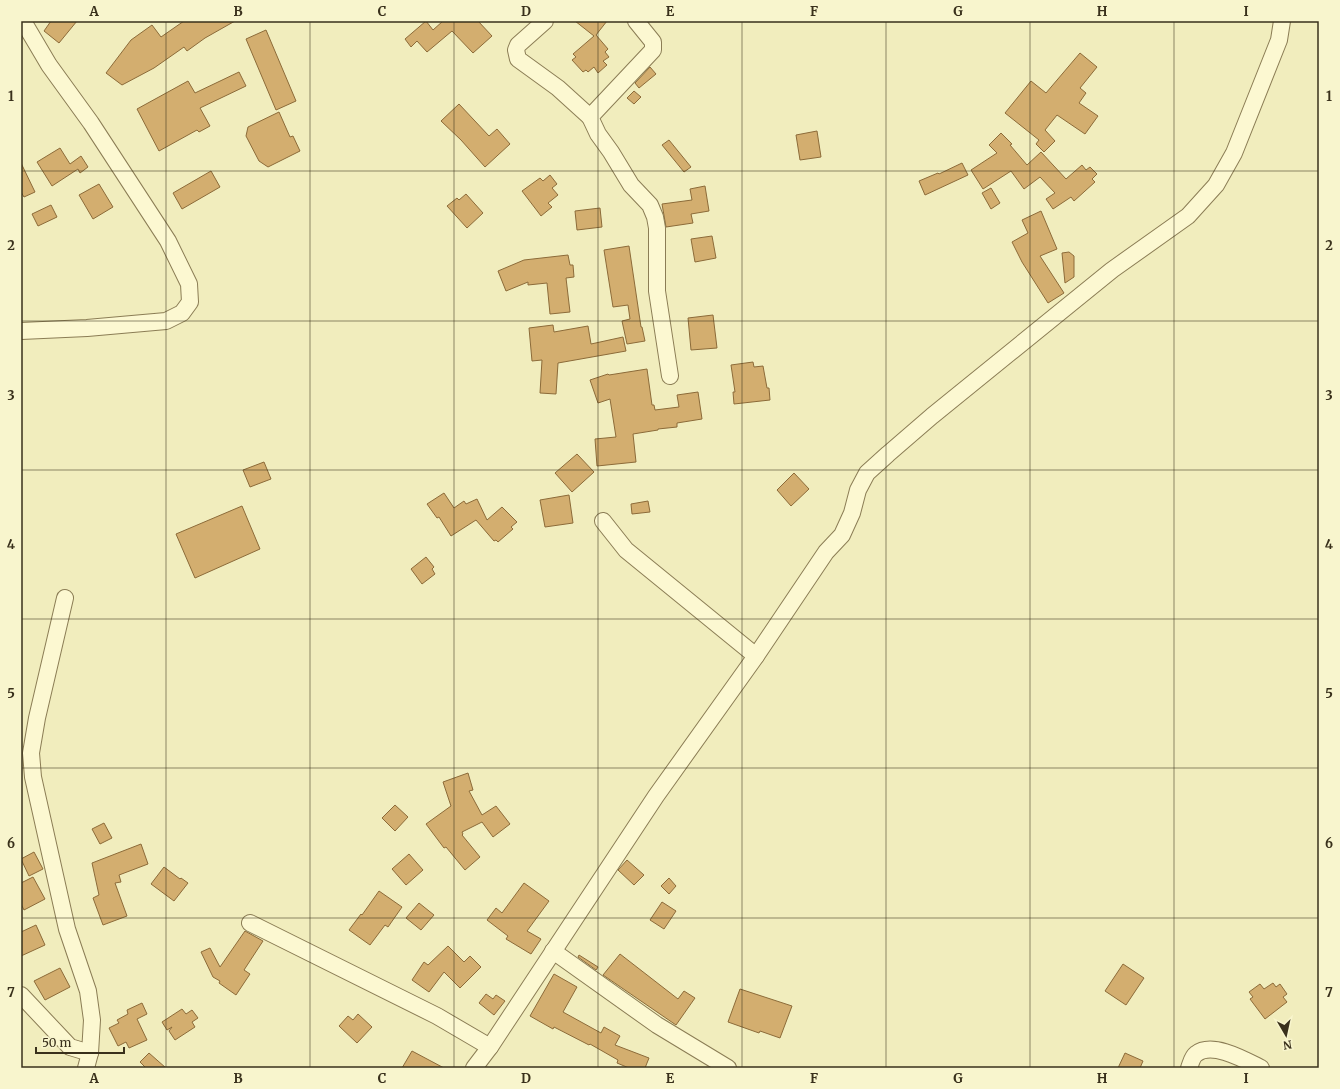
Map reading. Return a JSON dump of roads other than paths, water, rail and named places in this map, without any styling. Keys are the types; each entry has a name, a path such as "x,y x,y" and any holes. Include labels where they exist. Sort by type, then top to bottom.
{"street":[{"path":"21,331 87,328 166,321 182,313 190,302 189,284 168,241 91,122 49,65 23,21"},
{"path":"545,21 518,45 516,50 518,59 558,88 590,117 598,134 631,185 650,205 655,217 657,228 657,291 670,376"},
{"path":"590,117 653,50 653,42 636,21"},
{"path":"474,1068 490,1047 656,796 756,656 826,552 842,535 852,513 858,490 867,473 932,416 1112,270 1188,216 1216,185 1234,153 1279,40 1282,21"},
{"path":"602,521 626,550 756,656"},
{"path":"65,598 37,718 31,753 33,777 67,929 88,991 92,1020 88,1061"},
{"path":"250,923 437,1016 490,1047"},
{"path":"553,951 657,1025 728,1068"},
{"path":"21,995 70,1047 88,1061"},
{"path":"1189,1068 1195,1055 1204,1050 1215,1050 1244,1060 1261,1068"}]}
